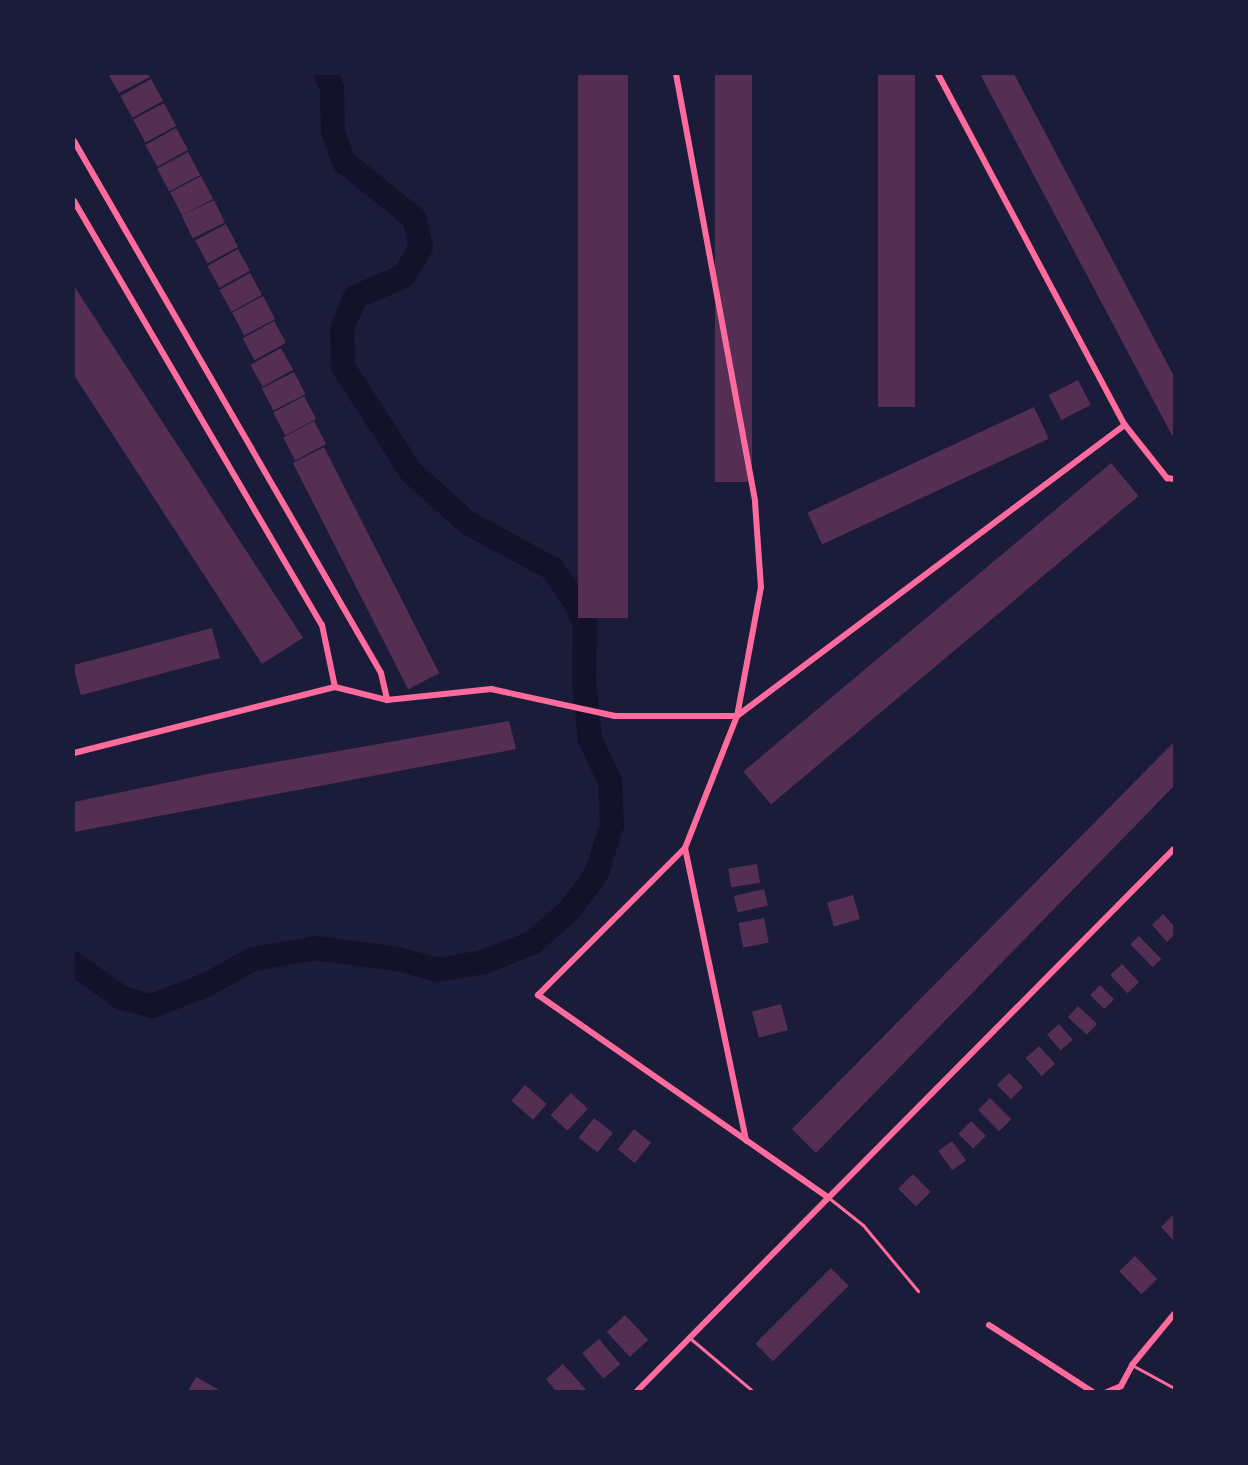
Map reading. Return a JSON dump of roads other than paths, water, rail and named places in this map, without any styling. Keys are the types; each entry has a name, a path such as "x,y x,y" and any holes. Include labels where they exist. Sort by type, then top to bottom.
{"street":[{"path":"676,74 755,502 761,587 737,716 685,848 538,995 828,1197"},
{"path":"938,74 1125,425 1167,478 1174,479"},
{"path":"74,141 381,674 387,700"},
{"path":"74,201 322,625 335,687"},
{"path":"74,753 335,687 387,700 491,689 546,704 615,716 737,716 1125,425"},
{"path":"685,848 746,1141"},
{"path":"636,1392 1174,849"},
{"path":"1107,1392 1121,1386 1132,1365 1174,1314"},
{"path":"989,1325 1093,1392"}],"lane":[{"path":"828,1197 863,1225 918,1291"},
{"path":"690,1338 754,1392"},
{"path":"1132,1365 1174,1388"}],"waterway":[{"path":"74,964 122,998 152,1006 208,984 253,959 316,948 397,959 439,970 483,962 532,943 570,910 597,872 612,825 610,782 590,739 584,681 585,624 575,601 553,569 468,523 412,473 343,367 342,328 355,297 404,276 421,247 414,218 344,162 333,132 332,88 326,74"}]}
